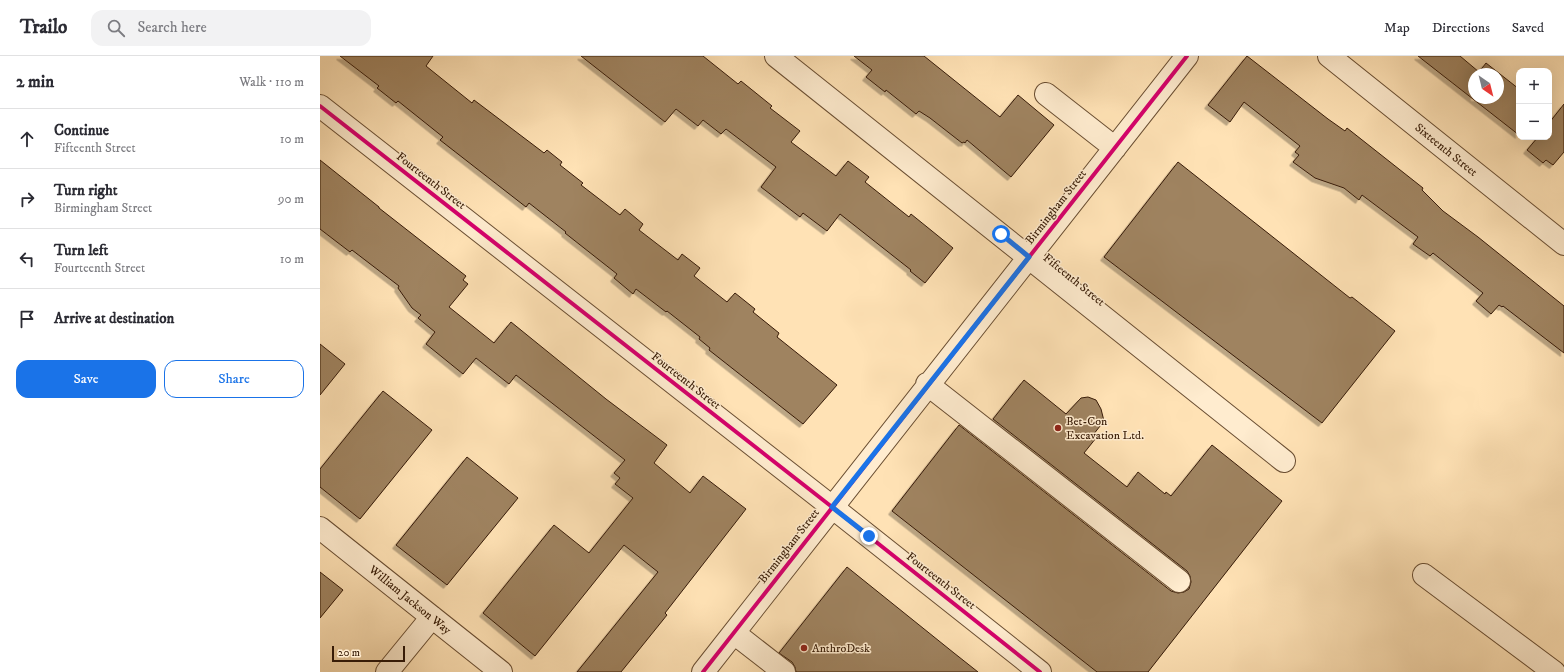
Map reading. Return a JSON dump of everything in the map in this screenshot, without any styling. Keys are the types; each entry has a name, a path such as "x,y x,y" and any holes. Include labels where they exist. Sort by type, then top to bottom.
{"street":[{"name":"Fifteenth Street","path":"776,56 1284,461"},
{"name":"Birmingham Street","path":"703,672 1187,56"},
{"name":"Sixteenth Street","path":"1329,56 1564,244"},
{"path":"1046,94 1115,148"},
{"name":"Fourteenth Street","path":"320,106 1040,672"},
{"path":"928,384 1179,581"},
{"name":"William Jackson Way","path":"320,528 501,672"},
{"path":"1424,575 1554,672"},
{"path":"387,672 432,617"},
{"path":"734,633 784,672"}],"building":[{"path":"340,56 433,56 426,66 472,103 474,100 544,153 547,150 562,162 560,165 583,183 581,185 620,215 625,209 643,224 639,230 678,260 682,254 700,268 694,276 727,302 735,293 755,309 753,312 779,333 777,337 837,385 803,424 709,350 710,348 699,339 700,337 636,289 633,294 614,278 617,274 565,233 566,232 529,203 526,207 440,140 443,137 398,101 396,103 377,88 379,86"},
{"path":"581,56 703,56 738,84 741,81 772,106 770,108 800,131 791,142 836,176 848,161 869,177 865,182 909,217 911,214 953,248 925,283 910,271 911,270 840,214 827,231 803,213 800,217 761,187 776,167 726,129 721,134 703,120 698,126 676,109 665,122"},
{"path":"854,56 924,56 1000,117 1018,95 1054,125 1011,177 967,140 965,143 962,143 930,118 919,111 916,114 886,90 885,92 866,77 872,70"},
{"path":"1247,56 1328,119 1345,131 1347,128 1423,188 1422,190 1443,211 1564,306 1564,353 1503,306 1502,307 1499,305 1491,314 1476,301 1483,293 1433,253 1430,256 1413,244 1418,237 1362,195 1359,200 1344,188 1315,178 1293,162 1299,155 1295,152 1300,146 1244,102 1230,122 1208,105"},
{"path":"1418,56 1460,56 1474,68 1468,68 1468,95"},
{"path":"1486,63 1492,68 1482,68"},
{"path":"1504,77 1516,87 1516,133 1479,104 1504,104"},
{"path":"1564,104 1564,152 1553,165 1546,160 1543,163 1527,150 1535,140 1552,140 1552,119"},
{"path":"320,160 466,276 463,280 468,284 449,307 494,343 511,322 606,399 667,445 654,463 690,493 703,476 746,509 665,613 667,615 621,672 577,672 658,572 624,545 535,656 483,613 554,525 589,553 633,498 615,484 620,478 614,473 625,460 516,375 509,384 476,358 463,374 426,344 435,332 418,318 421,315 412,308 398,288 399,286 352,250 350,252 320,229"},
{"path":"1178,162 1350,298 1352,297 1395,331 1322,423 1104,257"},
{"path":"320,344 345,364 320,395"},
{"path":"1024,380 1066,414 1081,398 1088,397 1096,400 1101,409 1104,421 1093,435 1096,438 1084,453 1127,487 1138,472 1165,494 1166,492 1171,496 1212,445 1282,501 1148,672 1097,672 892,511 959,425 1171,591 1178,593 1189,589 1191,582 1187,571 993,419"},
{"path":"383,391 432,430 360,519 320,487 320,469"},
{"path":"467,457 518,498 447,585 396,545"},
{"path":"847,567 978,672 796,672 792,662 779,653"},
{"path":"320,572 343,590 320,618"}],"cycle path":[{"path":"703,672 1187,56"},
{"path":"320,106 1040,672"}],"place":[{"name":"Bet-Con Excavation Ltd.","path":"1058,428"},
{"name":"AnthroDesk","path":"804,648"}],"route":[{"path":"869,536 832,507 1029,257 1001,234"}]}
